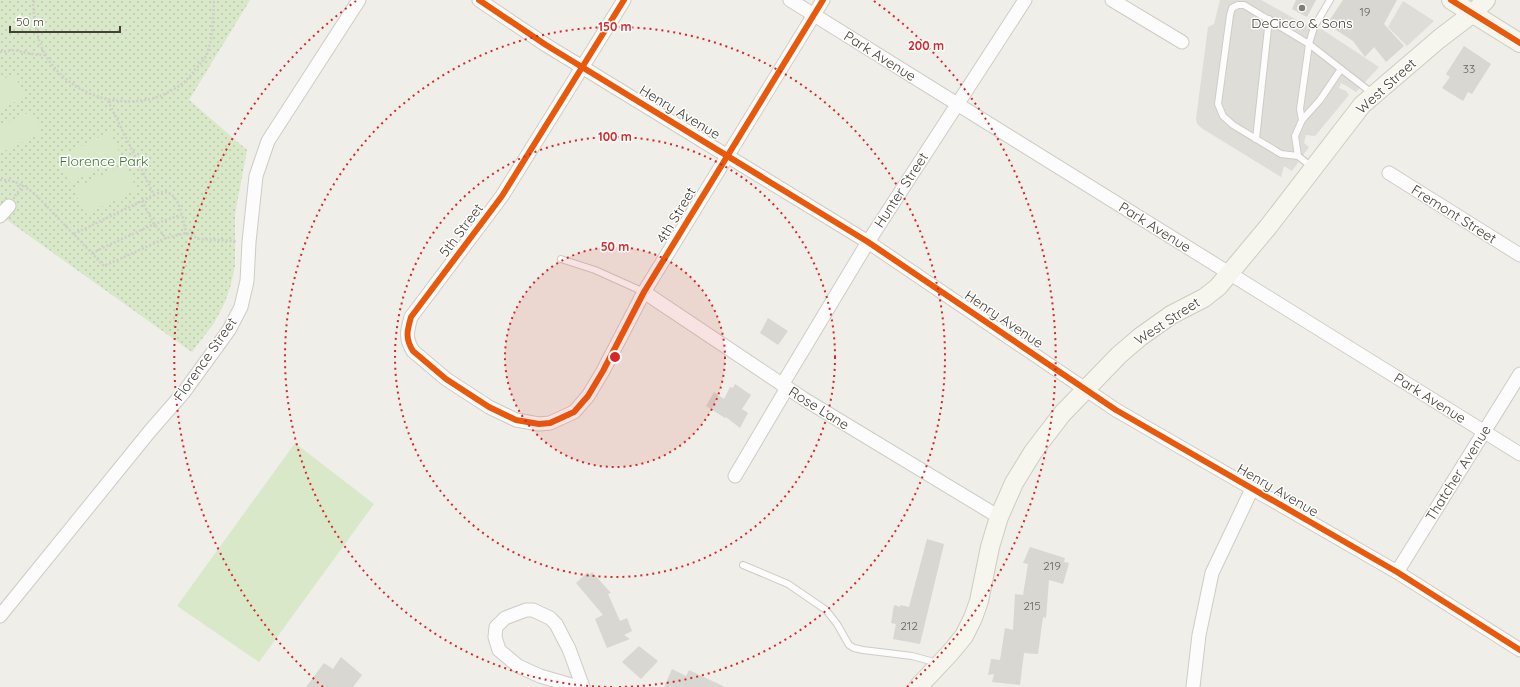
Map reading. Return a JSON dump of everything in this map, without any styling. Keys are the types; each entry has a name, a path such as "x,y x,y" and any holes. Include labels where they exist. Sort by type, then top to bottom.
{"street":[{"name":"Florence Street","path":"0,616 150,431 184,392 229,330 241,307 247,281 249,242 256,176 268,140 359,0"},
{"name":"Henry Avenue","path":"479,0 582,67 868,242 1116,410 1397,572 1520,650"},
{"name":"5th Street","path":"538,424 516,420 489,407 446,378 413,351 409,345 406,332 412,317 502,196 624,0"},
{"name":"Park Avenue","path":"790,0 1520,454"},
{"name":"4th Street","path":"538,424 550,423 574,412 588,396 603,371 644,292 823,0"},
{"name":"Hunter Street","path":"735,476 868,242 1026,0"},
{"path":"1112,0 1182,42"},
{"path":"1451,0 1520,43"},
{"name":"West Street","path":"918,687 964,636 979,601 990,547 999,517 1014,483 1033,452 1062,414 1119,355 1140,337 1171,315 1204,298 1218,287 1268,227 1362,105 1439,39 1473,13 1486,0"},
{"name":"Fremont Street","path":"1389,173 1520,255"},
{"path":"0,216 9,206"},
{"name":"Rose Lane","path":"644,292 785,386 999,517"},
{"name":"Thatcher Avenue","path":"1397,572 1520,374"},
{"path":"1193,687 1199,635 1212,572 1252,489"},
{"path":"578,687 540,676 518,666 499,650 495,637 496,626 505,618 526,610 533,610 550,618 556,624 569,649 583,687"}],"lane":[{"path":"1302,120 1300,109 1309,44 1314,27 1330,0"},
{"path":"1313,168 1298,156 1281,154 1233,125 1223,116 1218,104 1232,8 1238,5 1244,5 1269,19 1309,44 1374,94"},
{"path":"1256,139 1269,19"},
{"path":"1298,156 1295,136 1302,120 1320,100 1341,69"},
{"path":"561,259 595,270 644,292"},
{"path":"743,565 788,584 826,610 838,624 849,645 854,648 918,658 939,664"}],"path":[{"path":"33,0 35,26 45,55 58,72 85,92 108,100 130,102 149,100 168,93 190,77 206,56 212,35 214,0"},
{"path":"0,52 14,50 37,55 45,55"},
{"path":"108,100 154,195"},
{"path":"0,180 7,179 23,185 36,195 104,266 166,238 186,233 199,239 236,241"},
{"path":"74,234 154,195 164,192 173,195 178,204 186,233"},
{"path":"142,201 154,224 166,238"},
{"path":"92,252 154,224 181,216"}],"green space":[{"name":"Florence Park","path":"0,0 250,0 189,100 247,150 235,214 235,266 231,284 225,302 214,323 192,352 0,215"},
{"path":"14,74 25,97 0,109 0,81"},
{"path":"32,111 42,133 0,153 0,126"},
{"path":"110,132 122,158 70,183 58,157"},
{"path":"125,164 137,190 86,214 73,189"},
{"path":"295,443 374,504 259,662 177,606"}],"shaded area":[{"path":"1220,0 1261,0 1306,25 1323,30 1379,67 1356,92 1341,83 1339,88 1346,91 1349,95 1315,136 1306,135 1304,143 1309,147 1292,171 1284,166 1281,177 1197,124 1196,119 1208,27 1214,24"},
{"path":"1403,1 1434,21 1407,46 1388,27"}],"building":[{"name":"DeCicco & Sons","path":"1296,0 1316,0 1307,17 1292,9"},
{"path":"1343,0 1397,0 1384,24 1404,46 1386,62 1374,47 1365,57 1353,41 1327,24"},
{"path":"1464,46 1491,64 1472,94 1468,92 1463,101 1442,88 1450,77 1446,74"},
{"path":"768,318 788,331 778,345 760,333"},
{"path":"735,384 751,395 742,409 748,413 740,428 726,417 725,418 706,406 714,392 724,399 730,387 733,388"},
{"path":"927,539 944,544 920,644 893,639 896,624 891,623 894,605 909,607"},
{"path":"1030,547 1065,558 1064,562 1069,563 1063,584 1049,580 1046,618 1043,617 1038,654 1024,653 1020,685 992,682 994,674 988,675 991,659 1000,660 1005,628 1013,630 1015,594 1023,595 1028,564 1023,563"},
{"path":"588,572 589,575 592,572 611,593 608,594 620,621 627,618 632,631 624,635 630,639 607,648 595,619 603,615 576,583"},
{"path":"639,646 658,661 641,679 622,662"},
{"path":"341,657 362,675 353,687 306,687 324,663 333,669"},
{"path":"672,669 686,676 689,670 725,687 664,687"}],"cycle path":[{"path":"479,0 546,45 868,242 1116,410 1397,572 1520,650"},
{"path":"624,0 502,196 411,317 408,338 413,351 446,379 489,407 516,420 539,424 550,423 574,412 588,396 603,371 644,292 823,0"},
{"path":"1451,0 1520,43"}],"place":[{"name":"DeCicco & Sons","path":"1302,8"}]}
